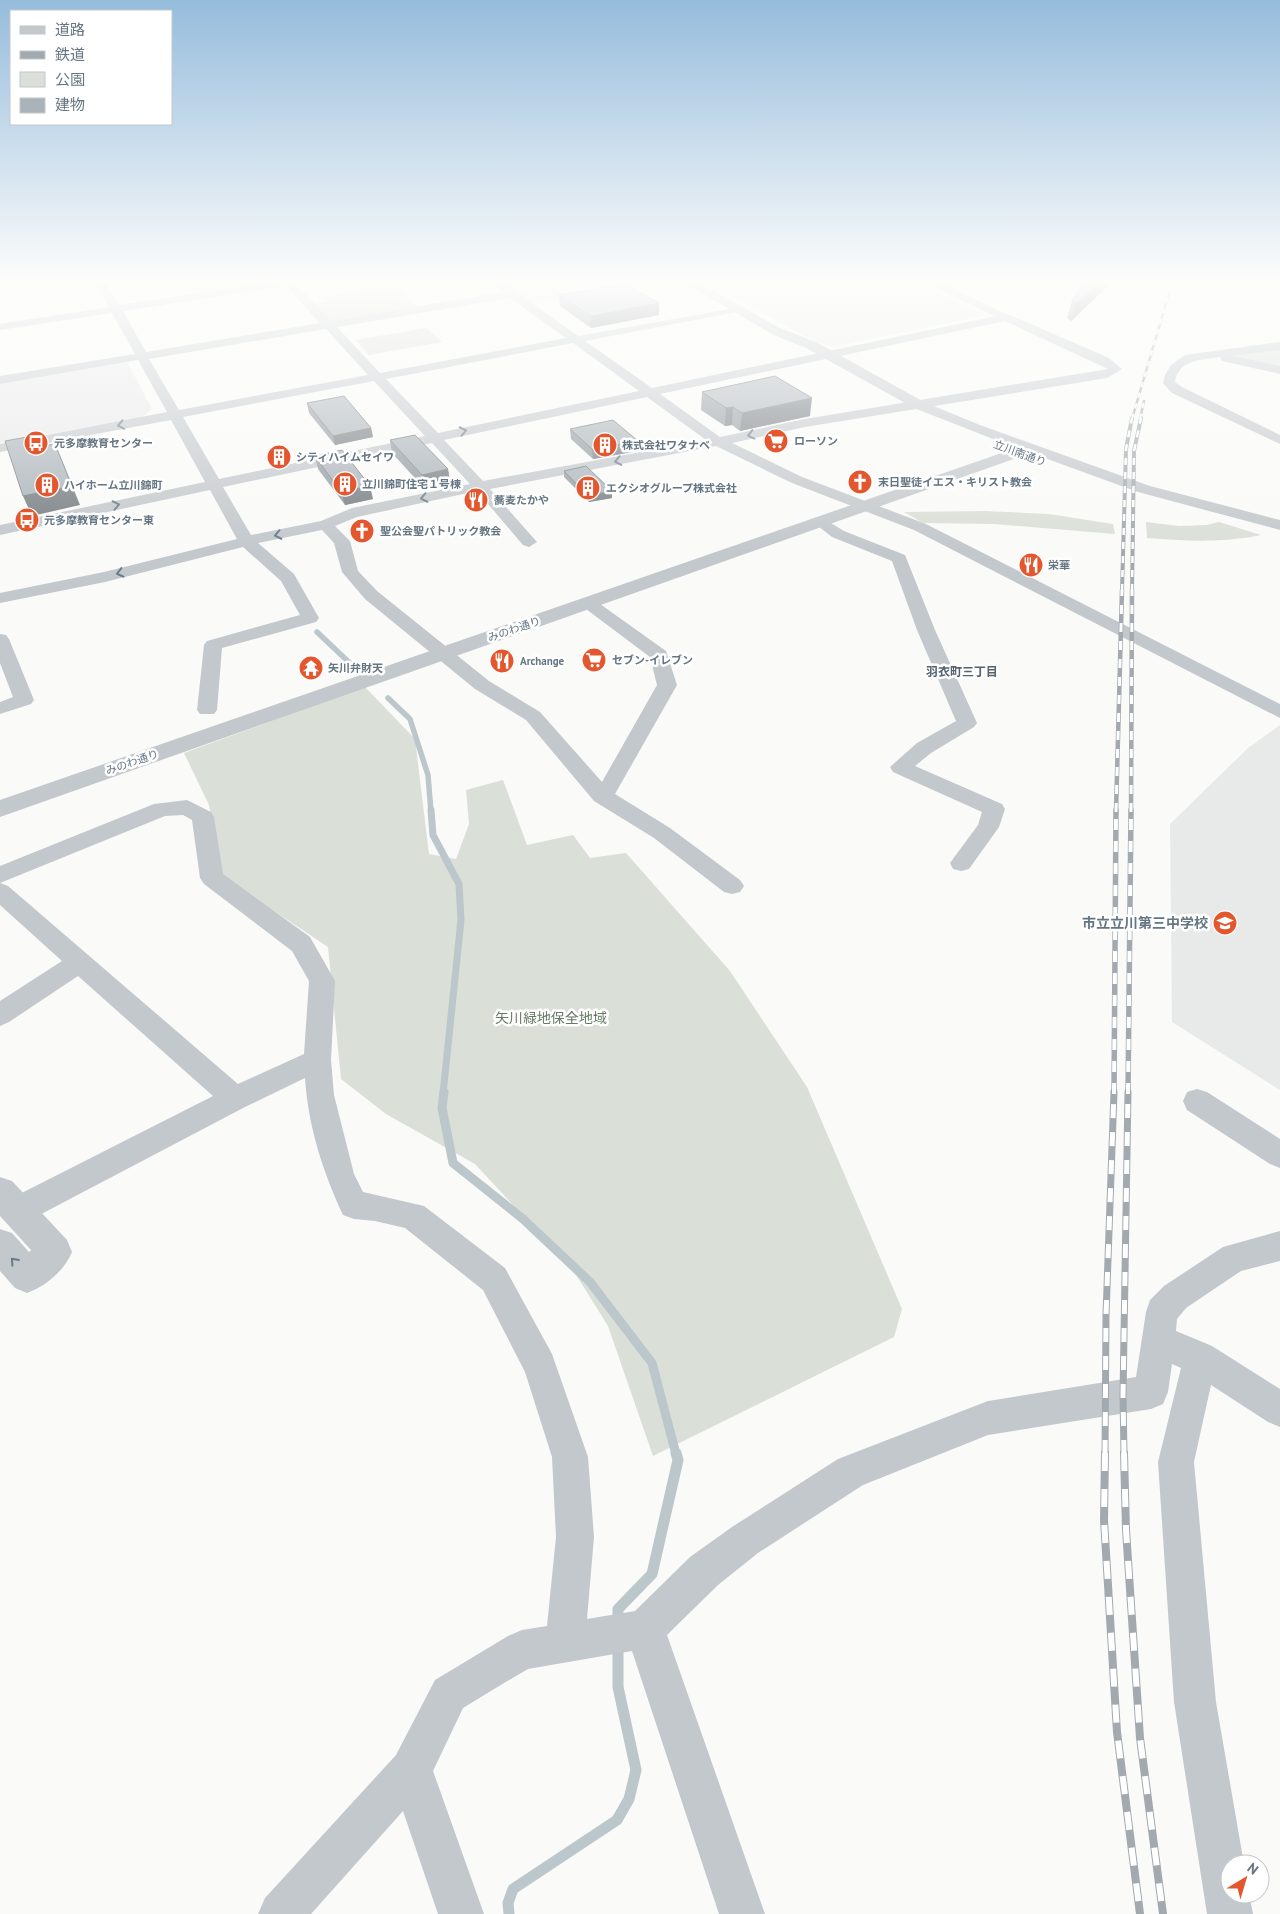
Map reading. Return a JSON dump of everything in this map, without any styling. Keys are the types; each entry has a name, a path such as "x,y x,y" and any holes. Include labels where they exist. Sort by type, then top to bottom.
{"street":[{"path":"0,380 46,372"},
{"path":"153,372 246,542 288,578 310,618 214,645 207,710"},
{"path":"374,372 480,486 528,542"},
{"path":"0,448 398,372"},
{"path":"621,372 718,442 797,480 920,527 1280,712"},
{"path":"0,530 742,372"},
{"name":"立川南通り","path":"846,372 903,408 1105,483 1278,529"},
{"name":"立川南通り","path":"853,372 919,405 1023,451"},
{"path":"0,598 105,577 246,542 325,525 352,513 480,486 718,442 805,422 903,408 1110,372"},
{"path":"1173,372 1170,376 1170,382 1176,390 1280,440"},
{"name":"みのわ通り","path":"0,808 1023,451"},
{"path":"821,522 838,534 899,558 926,630 959,702 967,722 924,748 900,767 994,809 988,827 962,863"},
{"path":"325,525 342,542 350,572 360,584 482,685 534,716 602,796 662,832 732,886"},
{"path":"587,603 659,655 667,685 612,784 602,796"},
{"path":"0,639 24,700 0,708"},
{"path":"0,875 162,809 187,807 203,817 212,878 301,944 322,981 317,1060 320,1095 340,1176 354,1205 375,1207 413,1216 494,1279 540,1366 570,1457 580,1640"},
{"path":"0,892 78,963 235,1098"},
{"path":"0,1016 78,963"},
{"path":"0,1245 27,1276 55,1252 8,1201 317,1060"},
{"path":"1197,1101 1280,1155"},
{"path":"281,1914 411,1770 450,1694 522,1650 644,1630 704,1571 738,1545 851,1472 988,1418 1150,1392 1162,1312 1175,1297 1234,1258 1280,1246"},
{"path":"1157,1339 1200,1358 1250,1387 1280,1410"},
{"path":"1200,1358 1176,1462 1195,1702 1230,1914"},
{"path":"644,1630 742,1914"},
{"path":"411,1770 461,1914"}],"shaded area":[{"path":"67,372 132,372 152,409 142,417 0,443 0,384"},
{"name":"市立立川第三中学校","path":"1280,725 1280,1090 1172,1022 1170,824 1248,748"}],"green space":[{"path":"986,511 1049,514 1113,524 1115,534 994,524 923,523 904,512"},
{"path":"1146,522 1179,526 1207,525 1219,522 1261,535 1218,540 1147,538"},
{"name":"矢川緑地保全地域","path":"365,687 415,739 429,854 456,859 469,824 466,790 503,780 527,845 573,835 590,858 626,853 730,971 807,1087 902,1309 894,1337 653,1456 608,1326 573,1270 475,1164 386,1114 341,1079 328,947 222,876 209,805 184,753"}],"building":[{"path":"775,376 812,398 742,413 733,407 726,408 702,392"},
{"path":"344,396 371,428 333,436 307,403"},
{"path":"613,420 638,441 592,449 570,429"},
{"path":"38,435 42,446 55,444 72,486 23,496 5,441"},
{"path":"415,435 448,469 422,475 390,440"},
{"path":"342,450 370,486 341,492 315,456"},
{"path":"586,466 612,491 588,496 564,471"}],"waterway":[{"path":"317,632 356,669"},
{"path":"388,698 410,719 428,775 431,812"},
{"path":"431,810 433,835 459,884 461,920 443,1094"},
{"path":"444,1092 442,1108 453,1163 523,1219 590,1282 652,1363 676,1454"},
{"path":"618,1622 618,1609 652,1574 678,1460 676,1453"},
{"path":"509,1914 508,1903 513,1889 617,1820 629,1799 636,1770 618,1687 618,1646"}],"railway":[{"path":"1132,419 1146,372"},
{"path":"1140,419 1144,401"},
{"path":"1122,591 1126,449 1132,418"},
{"path":"1132,591 1134,451 1141,418"},
{"path":"1116,812 1122,590"},
{"path":"1131,812 1132,590"},
{"path":"1114,1094 1116,810"},
{"path":"1128,1094 1131,810"},
{"path":"1105,1454 1106,1315 1114,1092"},
{"path":"1124,1454 1123,1396 1128,1092"},
{"path":"1105,1453 1104,1520 1117,1732 1140,1914"},
{"path":"1124,1453 1126,1530 1140,1738 1163,1914"}],"place":[{"name":"ローソン","path":"776,441"},
{"name":"元多摩教育センター","path":"36,443"},
{"name":"株式会社ワタナベ","path":"605,445"},
{"name":"シティハイムセイワ","path":"279,457"},
{"name":"末日聖徒イエス・キリスト教会","path":"860,482"},
{"name":"立川錦町住宅１号棟","path":"345,484"},
{"name":"ハイホーム立川錦町","path":"47,485"},
{"name":"エクシオグループ株式会社","path":"588,488"},
{"name":"蕎麦たかや","path":"476,500"},
{"name":"元多摩教育センター東","path":"27,520"},
{"name":"聖公会聖パトリック教会","path":"362,531"},
{"name":"栄華","path":"1031,565"},
{"name":"セブン-イレブン","path":"594,660"},
{"name":"Archange","path":"502,661"},
{"name":"矢川弁財天","path":"311,668"},
{"name":"市立立川第三中学校","path":"1225,923"}],"district":[{"name":"羽衣町三丁目","path":"962,671"}]}
